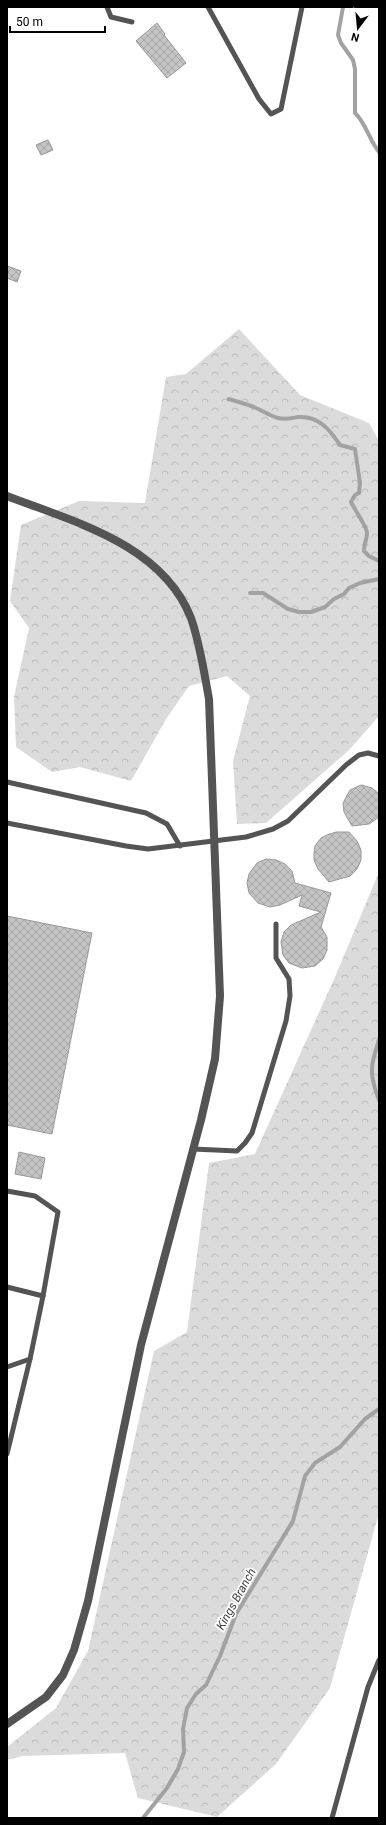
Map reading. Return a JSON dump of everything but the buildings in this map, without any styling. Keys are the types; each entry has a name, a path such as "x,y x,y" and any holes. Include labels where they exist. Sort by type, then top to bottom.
{"street":[{"path":"7,496 97,530 144,558 174,587 190,618 201,653 209,698 220,996 215,1059 193,1149 141,1345 88,1601 74,1650 63,1675 46,1697 7,1724"}],"lane":[{"path":"107,7 112,17 132,22"},
{"path":"208,7 259,99 271,114 281,109 302,7"},
{"path":"7,823 148,849 246,837 273,829 288,821 346,765 359,755 368,753 379,756"},
{"path":"7,782 146,813 167,824 180,846"},
{"path":"193,1149 237,1151 246,1143 252,1133 286,1021 290,996 289,979 276,958 276,924"},
{"path":"7,1191 35,1196 58,1212 30,1359 7,1454"},
{"path":"7,1287 43,1296"},
{"path":"7,1367 30,1359"},
{"path":"332,1818 368,1686 379,1660"}],"green space":[{"path":"239,329 300,395 369,423 379,441 379,716 349,750 266,823 237,824 233,761 250,696 227,676 189,686 166,719 131,781 80,767 52,772 16,747 14,697 29,628 10,601 21,525 79,501 145,503 166,377 186,374"},
{"path":"379,872 379,1513 330,1688 276,1764 217,1817 138,1798 125,1753 23,1756 7,1760 7,1747 56,1708 88,1651 154,1351 187,1332 209,1163 255,1154 335,977"}],"waterway":[{"path":"343,7 338,35 341,43 353,60 355,69 355,113 359,117 379,152"},
{"path":"229,399 253,407 278,418 286,419 306,417 318,421 328,429 340,445 355,449 360,483 359,493 355,495 351,502 367,533 364,551 369,556 379,561"},
{"path":"250,593 263,593 288,609 299,612 311,612 325,607 334,599 344,594 349,588 360,583 379,579"},
{"name":"Kings Branch","path":"379,1040 372,1064 372,1076 379,1100"},
{"name":"Kings Branch","path":"143,1818 167,1788 178,1769 184,1752 183,1729 187,1708 196,1694 206,1685 220,1656 236,1614 293,1521 305,1476 315,1463 340,1447 365,1419 379,1409"}]}
